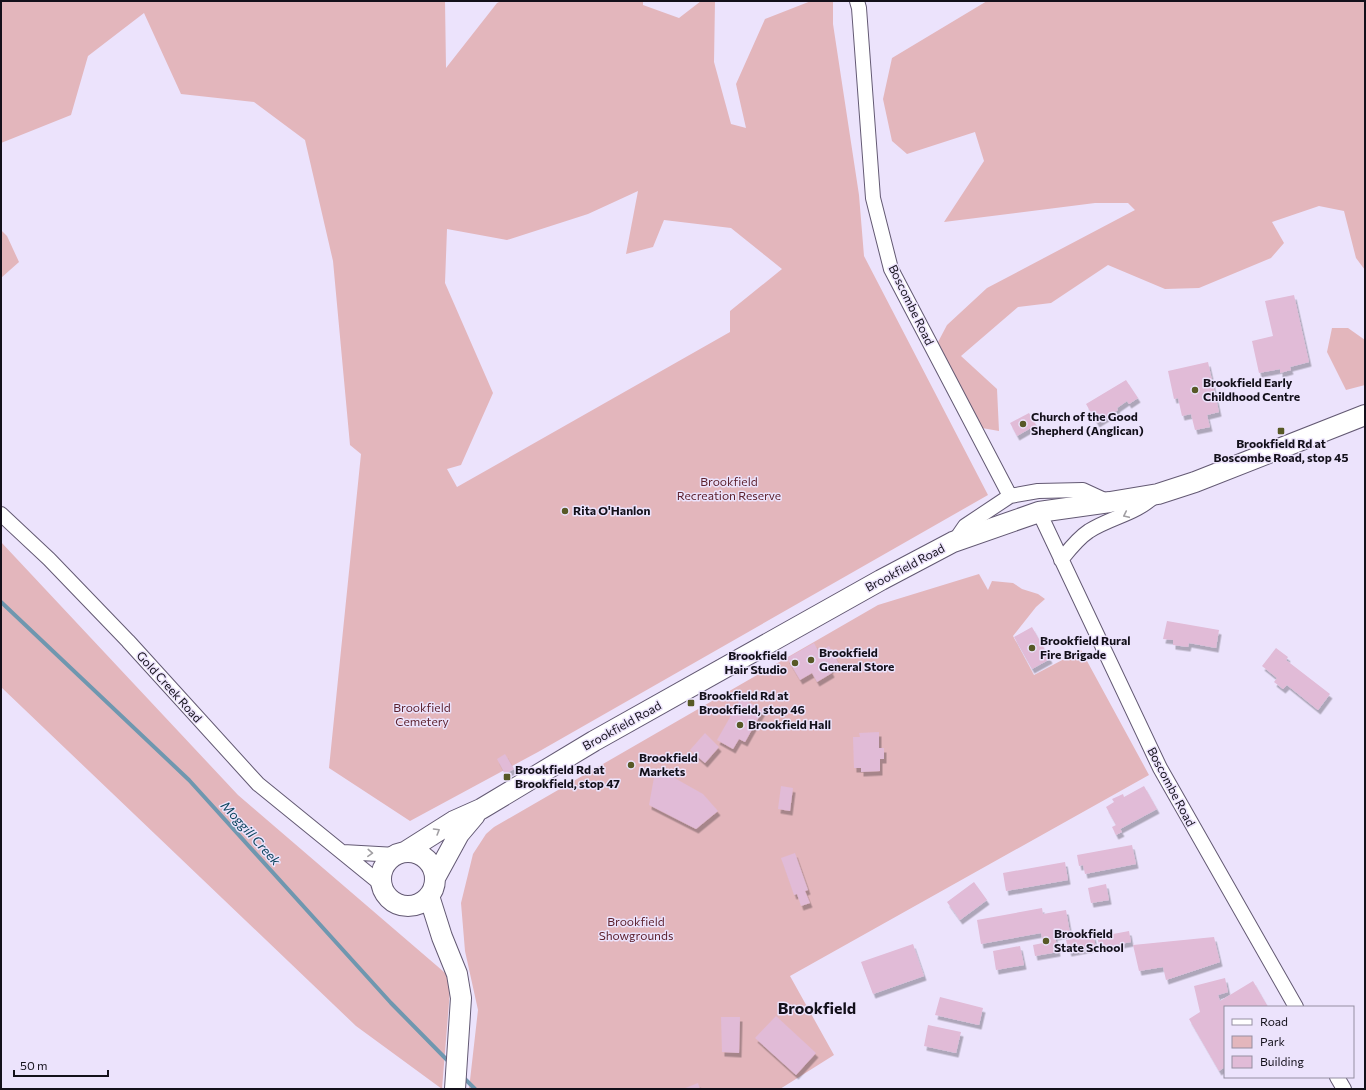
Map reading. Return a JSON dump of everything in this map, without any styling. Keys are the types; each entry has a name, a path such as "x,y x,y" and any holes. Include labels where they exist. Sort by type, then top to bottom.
{"main road":[{"name":"Brookfield Road","path":"400,853 454,821 481,809 594,741 881,580 954,542 1039,512 1158,494 1196,482 1365,415"},
{"name":"Brookfield Road","path":"426,893 459,834 481,809"},
{"path":"426,893 406,906 393,902 384,892 381,884 383,867 389,860 400,853 414,852 429,862 426,893 457,974 461,998 455,1089"}],"street":[{"name":"Boscombe Road","path":"857,1 859,8 873,198 891,269 1010,496"},
{"path":"954,542 965,526 1010,496 1038,491 1083,490 1110,502"},
{"path":"1061,560 1077,540 1090,531 1145,506 1158,494"},
{"name":"Boscombe Road","path":"1039,512 1160,768 1295,1006"},
{"name":"Gold Creek Road","path":"1,514 49,559 122,635 258,784 344,852 381,884"},
{"path":"344,852 400,853"},
{"path":"1338,1078 1344,1089"}],"green space":[{"path":"1,1 445,1 446,68 497,3 501,1 643,1 643,5 679,18 701,1 715,1 714,62 731,124 746,128 736,84 765,19 811,1 833,1 833,24 859,195 864,256 988,495 538,752 410,821 329,768 361,454 350,445 333,261 305,140 254,102 181,94 144,13 88,56 71,115 1,143","holes":["638,191 626,254 653,247 664,220 731,228 782,269 730,311 730,332 457,487 447,469 461,465 493,393 445,283 447,229 507,240 588,214"]},
{"path":"987,1 1365,1 1365,270 1356,258 1344,211 1319,206 1272,222 1284,243 1271,258 1199,288 1165,289 1108,265 1051,303 1018,307 961,356 997,389 999,431 982,428 937,344 947,325 987,288 1135,210 1128,203 1095,203 944,222 984,161 975,132 907,154 892,141 883,99 892,58"},
{"path":"1,230 7,236 19,262 1,278"},
{"path":"1332,328 1348,328 1365,340 1365,385 1346,390 1327,352"},
{"path":"1,542 238,795 451,978 442,1089 356,1026 1,687"},
{"name":"Brookfield Showgrounds","path":"979,574 988,590 992,581 1013,583 1022,589 1038,594 1045,599 1036,607 1013,636 1034,675 1081,650 1149,775 790,976 834,1055 780,1089 469,1089 478,1010 465,951 461,903 473,854 486,834 494,827 878,605"}],"building":[{"path":"1294,295 1309,362 1290,367 1291,370 1280,373 1280,369 1259,373 1252,341 1273,336 1265,301"},
{"path":"1208,362 1219,412 1207,415 1210,427 1195,430 1191,414 1182,416 1178,398 1174,399 1168,371"},
{"path":"1126,380 1138,398 1129,404 1127,401 1117,408 1118,410 1097,423 1086,404"},
{"name":"Church of the Good Shepherd (Anglican)","path":"1029,413 1036,425 1017,436 1010,423"},
{"path":"1167,621 1219,630 1216,648 1189,643 1188,647 1173,645 1173,640 1163,639"},
{"name":"Brookfield Rural Fire Brigade","path":"1032,627 1050,659 1032,669 1014,637"},
{"path":"814,643 819,652 829,646 839,664 830,669 832,673 817,682 812,673 800,680 787,658"},
{"path":"1276,648 1288,657 1286,660 1330,694 1318,710 1287,685 1283,689 1274,682 1277,678 1262,666"},
{"name":"Brookfield Hall","path":"741,698 763,710 745,742 739,739 733,749 717,740"},
{"path":"879,732 879,748 884,748 884,759 880,759 880,771 861,772 861,768 854,768 853,737 860,737 859,733"},
{"path":"705,733 719,747 705,763 690,750"},
{"path":"505,754 514,769 505,774 497,759"},
{"path":"655,772 671,776 703,794 718,811 696,829 649,805"},
{"path":"781,786 793,788 790,811 778,809"},
{"path":"1144,786 1157,809 1120,829 1122,832 1116,835 1112,827 1116,825 1106,807 1114,802 1112,799 1123,794 1124,797"},
{"path":"1132,845 1136,864 1085,874 1083,865 1079,866 1077,855"},
{"path":"795,853 808,890 805,891 810,903 801,906 797,894 794,895 781,858"},
{"path":"1065,862 1068,880 1006,891 1003,873"},
{"path":"974,882 987,900 960,920 947,902"},
{"path":"1106,884 1109,900 1091,903 1088,888"},
{"path":"1042,908 1043,914 1066,910 1070,933 1055,936 1058,952 1035,956 1033,945 1043,943 1041,933 981,944 977,920"},
{"path":"1129,931 1131,942 1100,948 1097,937"},
{"path":"1093,935 1096,947 1069,952 1066,940"},
{"path":"1214,937 1220,962 1166,980 1163,967 1139,971 1133,945"},
{"path":"913,944 924,976 873,994 861,962"},
{"path":"1020,946 1024,965 996,970 993,951"},
{"path":"1225,978 1228,992 1218,995 1220,1001 1253,981 1267,1006 1224,1006 1224,1068 1219,1071 1189,1019 1200,1012 1194,986"},
{"path":"940,997 983,1008 979,1025 935,1015"},
{"path":"776,1016 816,1053 796,1075 755,1038"},
{"path":"721,1017 740,1017 739,1053 722,1052"},
{"path":"928,1025 961,1032 956,1053 924,1046"},
{"path":"698,1083 700,1089 683,1089"}],"waterway":[{"name":"Moggill Creek","path":"1,602 189,780 391,1003 450,1063"},
{"name":"Moggill Creek","path":"463,1077 475,1089"}],"place":[{"name":"Brookfield Early Childhood Centre","path":"1195,390"},
{"name":"Church of the Good Shepherd (Anglican)","path":"1023,424"},
{"name":"Brookfield Rd at Boscombe Road, stop 45","path":"1281,431"},
{"name":"Rita O'Hanlon","path":"565,511"},
{"name":"Brookfield Rural Fire Brigade","path":"1032,648"},
{"name":"Brookfield General Store","path":"811,660"},
{"name":"Brookfield Hair Studio","path":"795,663"},
{"name":"Brookfield Rd at Brookfield, stop 46","path":"691,703"},
{"name":"Brookfield Hall","path":"740,725"},
{"name":"Brookfield Markets","path":"631,765"},
{"name":"Brookfield Rd at Brookfield, stop 47","path":"507,777"},
{"name":"Brookfield State School","path":"1046,941"}],"district":[{"name":"Brookfield","path":"817,1008"}],"park label":[{"name":"Brookfield Recreation Reserve","path":"729,489"},
{"name":"Brookfield Cemetery","path":"422,715"}]}
